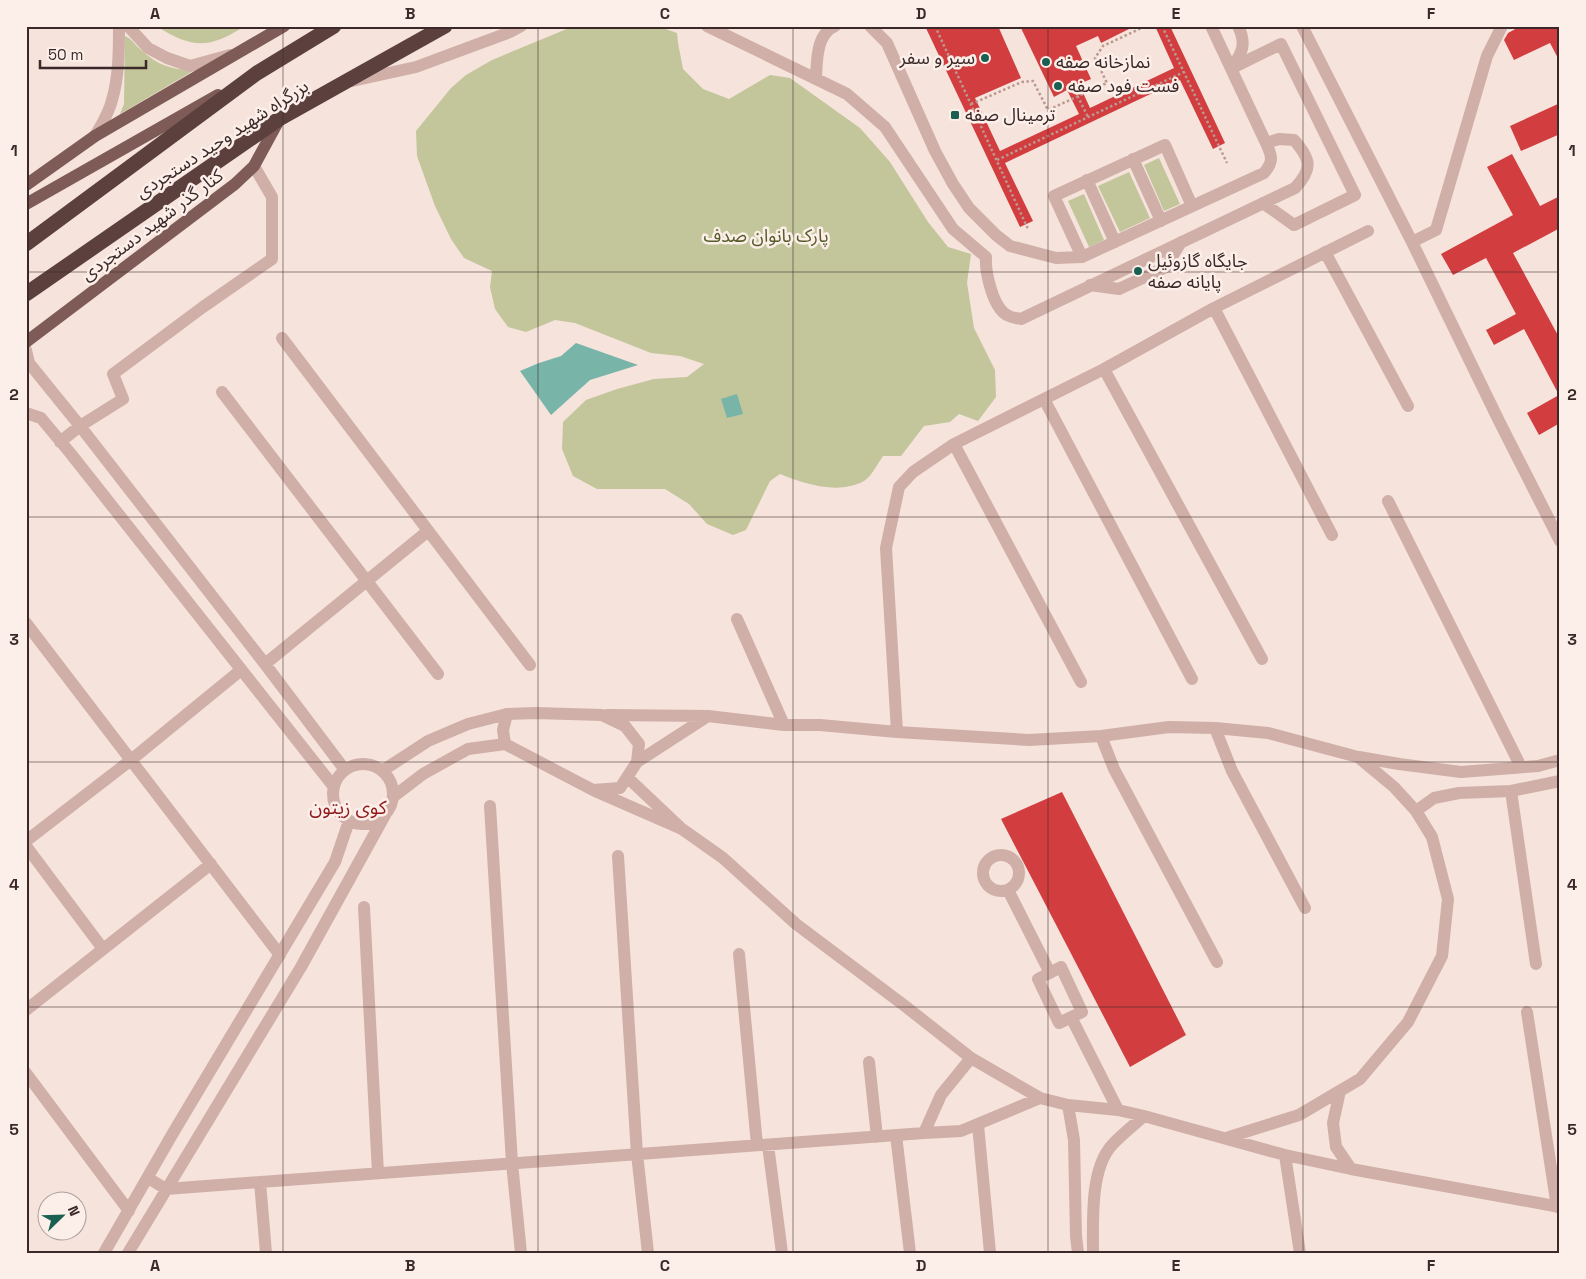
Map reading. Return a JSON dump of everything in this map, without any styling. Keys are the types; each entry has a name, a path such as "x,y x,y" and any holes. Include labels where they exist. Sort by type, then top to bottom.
{"highway":[{"name":"بزرگراه شهید وحید دستجردی","path":"26,244 257,73 334,26"},
{"name":"بزرگراه شهید وحید دستجردی","path":"26,294 279,119 445,26"}],"main road":[{"path":"26,185 95,136 284,26"},
{"path":"26,204 257,73"},
{"name":"کنار گذر شهید دستجردی","path":"26,342 235,184 254,166 279,119"}],"street":[{"path":"95,136 113,100 119,51 119,26"},
{"path":"128,26 148,48 167,58 190,66 239,52"},
{"path":"344,83 416,67 510,32 521,26"},
{"path":"707,26 847,94 885,127 953,229 986,256"},
{"path":"816,78 819,46 831,28 835,26"},
{"path":"870,26 887,43 935,151 952,184 969,208 1010,246 1056,258 1082,257 1264,173 1270,165 1271,154 1211,26"},
{"path":"1232,68 1243,49 1244,41 1238,26"},
{"path":"1302,26 1412,242 1498,421 1560,541"},
{"path":"1412,242 1436,230 1487,56 1502,26"},
{"path":"1232,68 1281,44 1355,195 1294,225 1263,203"},
{"path":"996,235 986,256 985,265 994,297 999,307 1008,316 1021,318 1295,188 1306,177 1308,165 1304,152 1294,140 1279,139 1266,143"},
{"path":"1082,257 1054,196 1087,180 1165,145 1192,206"},
{"path":"1133,159 1161,221"},
{"path":"60,442 80,426 122,399 113,374 202,307 272,259 272,197 254,166"},
{"path":"1087,180 1115,242"},
{"path":"897,732 886,548 899,487 913,472 954,444 1104,369 1214,308 1368,231"},
{"path":"1325,252 1408,406"},
{"path":"1214,308 1332,535"},
{"path":"282,338 530,665"},
{"path":"26,350 29,363 265,664 345,770"},
{"path":"1104,369 1262,659"},
{"path":"222,392 438,674"},
{"path":"1044,399 1192,679"},
{"path":"26,413 41,418 334,787"},
{"path":"954,444 1081,682"},
{"path":"1388,501 1521,767"},
{"path":"265,664 428,531"},
{"path":"737,618 784,725"},
{"path":"26,623 280,955"},
{"path":"26,841 241,670"},
{"path":"382,771 428,741 468,724 507,714 535,713 708,716 784,725 820,725 1029,740 1101,736 1169,727 1216,728 1268,733 1358,757 1461,772 1538,766 1560,760"},
{"path":"505,744 503,730 507,714"},
{"path":"602,715 625,726 639,744 637,762"},
{"path":"592,790 620,788 637,762 708,716"},
{"path":"1216,728 1232,771 1305,908"},
{"path":"1101,736 1114,769 1217,962"},
{"path":"393,797 423,774 468,749 505,744 592,790 682,829"},
{"path":"1226,1138 1299,1115 1360,1078 1408,1022 1442,956 1448,898 1432,836 1416,811 1394,788 1358,757"},
{"path":"128,1253 301,967 391,807 392,787 382,771 373,766 363,764 345,770 338,778 334,787 333,797 341,815 349,821 358,824 368,824 378,821 386,815"},
{"path":"627,777 682,829 723,858 796,924 971,1058 1040,1098 1068,1105 1118,1110 1285,1154 1351,1168 1559,1207 1527,1012"},
{"path":"1416,811 1434,798 1459,793 1511,791 1560,781"},
{"path":"1511,791 1536,964"},
{"path":"490,806 512,1163 521,1253"},
{"path":"104,1253 336,862 349,821"},
{"path":"26,846 103,950"},
{"path":"618,856 637,1154 648,1253"},
{"path":"26,1010 211,864"},
{"path":"1008,890 1050,973"},
{"path":"364,907 378,1173"},
{"path":"739,954 762,1145 782,1253"},
{"path":"1061,967 1082,1012 1071,1017 1059,1023 1038,979 1061,967"},
{"path":"1071,1017 1118,1110"},
{"path":"924,1133 941,1095 971,1058"},
{"path":"869,1062 877,1137"},
{"path":"26,1073 129,1211"},
{"path":"1340,1091 1333,1123 1336,1147 1351,1168"},
{"path":"148,1178 166,1189 961,1131 1040,1098"},
{"path":"1068,1105 1074,1140 1078,1253"},
{"path":"1093,1253 1097,1173 1111,1146 1144,1116"},
{"path":"978,1125 990,1253"},
{"path":"896,1135 910,1253"},
{"path":"1285,1154 1300,1253"},
{"path":"260,1182 266,1253"}],"path":[{"path":"935,26 1028,229"},
{"path":"971,104 1022,82 1033,81 1048,110 1107,83 1095,58 1103,46 1146,26"},
{"path":"1162,26 1227,163"},
{"path":"997,160 1184,72"},
{"path":"1073,87 1088,117"}],"green space":[{"path":"156,26 245,26 221,39 201,43 180,39"},
{"name":"پارک بانوان صدف","path":"574,26 657,26 677,33 683,69 703,89 729,99 770,75 790,78 860,128 890,162 928,222 948,247 971,254 967,283 974,328 995,370 996,397 978,421 959,414 950,422 924,426 901,456 883,456 867,479 854,485 833,488 811,484 780,474 770,481 746,530 733,535 707,524 689,504 665,489 597,489 573,476 562,449 563,422 586,400 654,379 687,377 704,364 680,356 651,353 575,323 555,320 526,332 508,327 495,309 490,287 492,271 464,258 451,239 435,206 417,156 416,131 451,88 466,75 492,60"},
{"path":"125,36 159,63 177,69 193,71 120,114 124,104"},
{"path":"1159,158 1180,204 1164,211 1144,165"},
{"path":"1129,172 1150,218 1120,232 1098,186"},
{"path":"1084,194 1104,240 1089,247 1068,201"}],"water":[{"path":"576,343 638,365 590,380 551,415 520,371 561,356"},
{"path":"737,394 743,414 727,418 721,399"}],"building":[{"path":"925,26 998,26 1021,78 975,98 1000,151 1079,114 1067,90 1054,97 1020,26 1135,26 1101,43 1098,36 1076,46 1091,79 1079,84 1090,108 1174,68 1155,26 1170,26 1225,143 1213,149 1180,80 1005,163 1033,221 1020,227"},
{"path":"1521,26 1560,26 1560,62 1550,43 1514,60 1504,40 1508,33"},
{"path":"1560,103 1560,134 1521,151 1510,126"},
{"path":"1512,154 1540,206 1560,196 1560,228 1513,253 1560,339 1560,423 1539,435 1527,413 1559,395 1524,329 1494,345 1486,330 1516,314 1486,258 1453,275 1441,254 1513,215 1487,167"},
{"path":"1062,792 1186,1035 1130,1067 1001,819"}],"place":[{"name":"سیر و سفر","path":"985,58"},
{"name":"نمازخانه صفه","path":"1046,62"},
{"name":"فست فود صفه","path":"1058,86"},
{"name":"ترمینال صفه","path":"955,115"},
{"name":"جایگاه گازوئیل پایانه صفه","path":"1138,271"}],"district":[{"name":"کوی زیتون","path":"348,807"}]}
